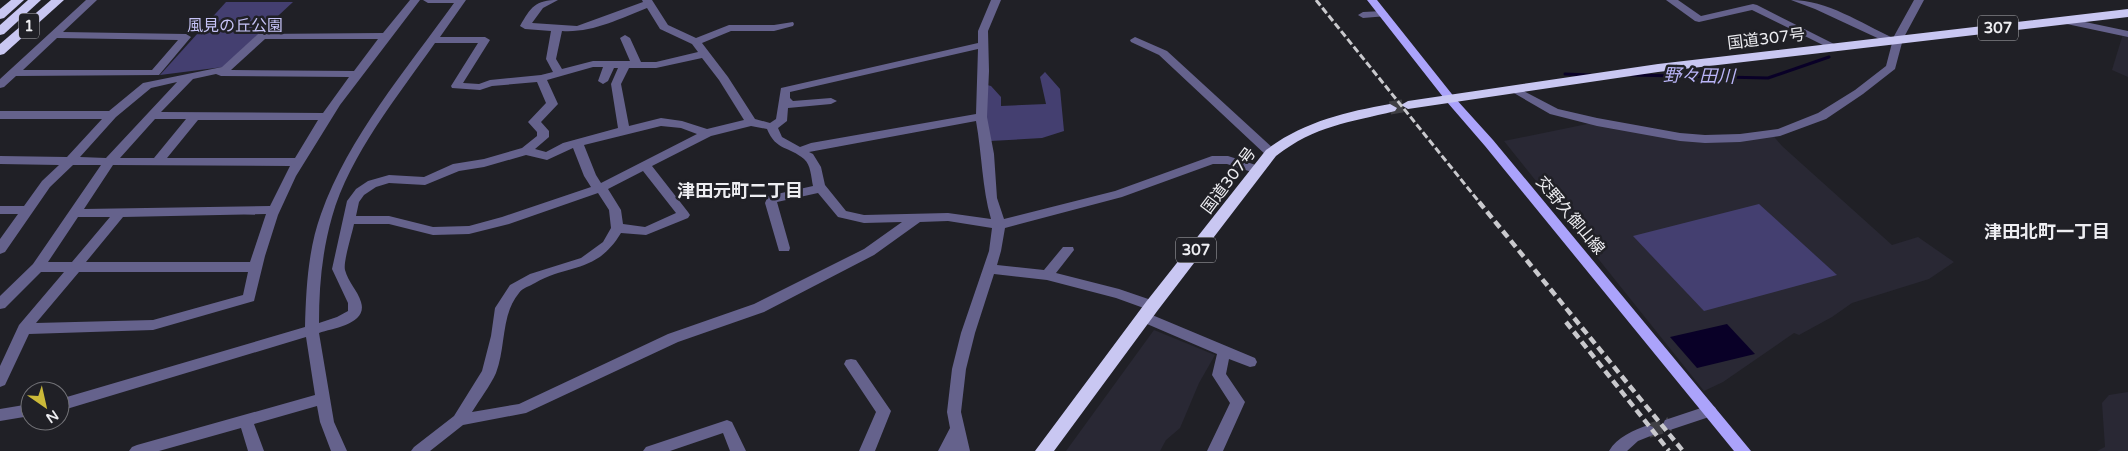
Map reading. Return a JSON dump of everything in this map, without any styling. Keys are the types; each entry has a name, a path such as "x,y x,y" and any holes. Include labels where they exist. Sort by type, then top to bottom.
{"highway":[{"path":"0,15 18,0"},
{"path":"0,31 36,0"},
{"name":"1","path":"0,51 58,0"},
{"name":"国道307号","path":"1408,105 1629,72 1837,47 1868,37 1894,40 2128,13"},
{"name":"国道307号","path":"1044,451 1148,311 1271,153 1282,143 1315,126 1358,114 1390,108"}],"main road":[{"name":"交野久御山線","path":"1372,0 1451,100 1743,451"}],"street":[{"path":"0,85 92,0"},
{"path":"24,329 153,325 249,298 253,267 275,210 298,162 325,117 356,74 415,0"},
{"path":"428,0 461,0"},
{"path":"339,451 326,422 312,329 313,279 326,216 344,172 375,120 461,0"},
{"path":"547,0 532,12 525,26 577,29 599,23 647,2 664,27 696,42 724,79 751,122"},
{"path":"962,451 954,412 959,369 968,333 995,251 999,226 991,198 988,154 981,117 984,71 983,31 996,0"},
{"path":"1670,0 1699,19 1753,7 1837,47"},
{"path":"1796,0 1819,7 1868,37"},
{"path":"1512,89 1554,112 1680,137 1704,139 1740,138 1780,132 1822,116 1859,92 1891,67 1894,40 1919,0"},
{"path":"1363,14 1383,14"},
{"path":"2066,21 2128,34"},
{"path":"696,42 729,28 774,28 789,24"},
{"path":"557,28 551,59 559,73"},
{"path":"13,73 155,73 186,37 54,35"},
{"path":"356,74 221,73 262,36 386,36"},
{"path":"624,131 616,84 631,63 625,38"},
{"path":"432,40 486,40 456,86 480,87 490,82 541,78 593,64 631,63 656,65 705,54"},
{"path":"1135,40 1163,52 1216,104 1271,153"},
{"path":"348,220 389,220 432,231 469,230 505,221 600,188 707,133 751,122 772,127 781,121 785,90 983,45"},
{"path":"604,81 610,64"},
{"path":"0,249 46,184 112,115 146,85 226,69"},
{"path":"0,304 38,266 76,213 109,162 191,75"},
{"path":"70,402 342,321 355,313 355,303 338,268 353,201 360,192 372,184 389,179 425,180 457,167 484,163 526,151 543,137 543,131 534,122 552,104 541,78"},
{"path":"784,98 792,105 831,102"},
{"path":"0,115 112,115"},
{"path":"152,116 325,117"},
{"path":"157,162 195,116"},
{"path":"801,151 811,147 981,117"},
{"path":"526,151 547,156 578,143 661,122 682,124 707,133"},
{"path":"772,127 777,139 809,157 815,167 817,181 821,188 842,214 864,219 948,217 999,226 1118,194 1212,160 1228,160 1258,170"},
{"path":"419,451 459,420 489,372 498,336 502,308 515,288 535,277 586,261 607,245 617,228 615,210 590,176 578,143"},
{"path":"0,160 298,162"},
{"path":"617,228 646,231 684,215 646,166"},
{"path":"784,248 771,204 772,199 821,188"},
{"path":"0,210 29,210"},
{"path":"76,213 275,210"},
{"path":"0,381 24,329 120,213"},
{"path":"459,420 520,409 673,338 759,308 869,252 918,217"},
{"path":"1047,275 1068,250"},
{"path":"38,266 74,268 253,267"},
{"path":"989,270 1047,275 1119,294 1224,351 1250,362"},
{"path":"1216,451 1238,402 1219,375 1224,351"},
{"path":"852,364 884,411 866,451"},
{"path":"137,451 323,399"},
{"path":"1670,424 1710,411"},
{"path":"0,415 20,412"},
{"path":"246,421 256,451"},
{"path":"651,451 727,426 738,451"},
{"path":"946,451 957,428"},
{"path":"1617,451 1633,437 1648,431"}],"shaded area":[{"path":"2123,34 2128,35 2128,77 2112,70"},
{"path":"1597,122 1680,137 1771,133 1782,146 1892,245 1918,237 1954,262 1929,279 1852,303 1832,317 1799,335 1794,333 1723,382 1704,391 1504,141"},
{"path":"1727,324 1755,354 1697,368 1670,337"},
{"path":"1154,330 1215,355 1199,383 1180,428 1166,440 1160,451 1066,451"},
{"path":"2128,392 2128,451 2097,451 2105,447 2102,403 2109,395"}],"green space":[{"name":"風見の丘公園","path":"226,2 293,2 223,67 160,75"},
{"path":"1045,72 1060,89 1064,131 1042,138 990,141 984,117 987,85 991,86 1001,97 1001,106 1046,104 1040,77"},
{"path":"1759,204 1837,275 1704,311 1633,236"}],"waterway":[{"name":"野々田川","path":"1632,75 1768,78 1829,57"},
{"name":"野々田川","path":"1565,74 1590,75"}],"tunnel":[{"path":"1390,108 1408,105"},
{"path":"1648,431 1670,424"}],"railway":[{"path":"1316,0 1480,203"},
{"path":"1479,202 1683,451"},
{"path":"1566,322 1669,451"}],"district":[{"name":"津田元町二丁目","path":"740,191"},
{"name":"津田北町一丁目","path":"2047,232"}]}
